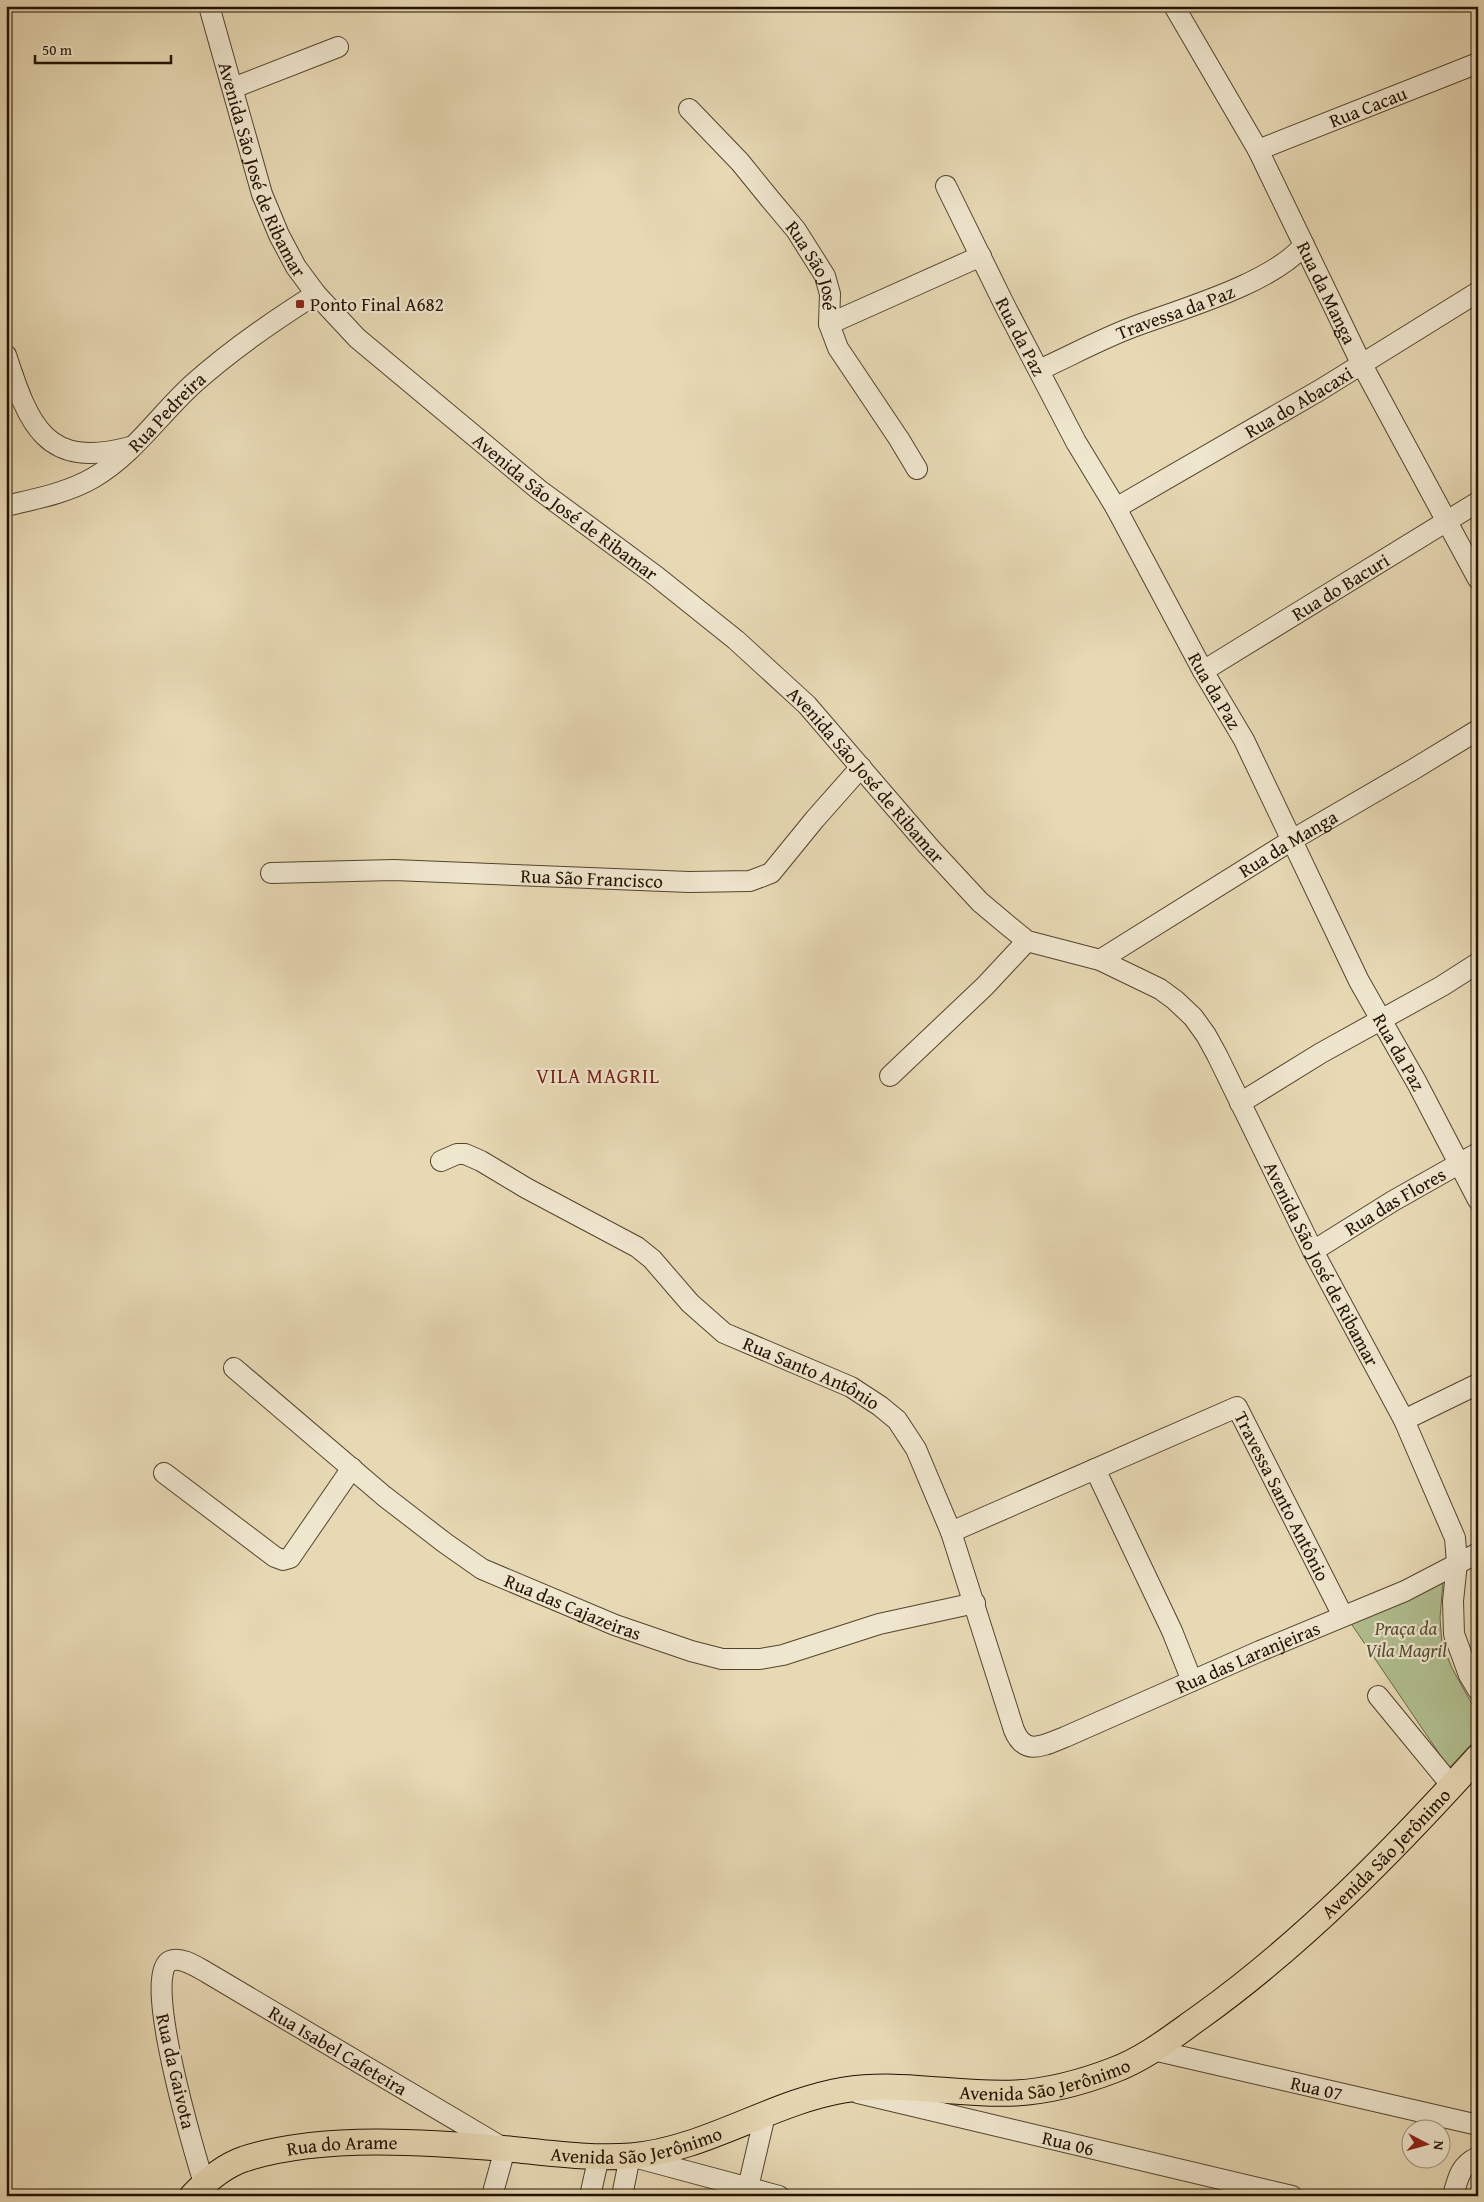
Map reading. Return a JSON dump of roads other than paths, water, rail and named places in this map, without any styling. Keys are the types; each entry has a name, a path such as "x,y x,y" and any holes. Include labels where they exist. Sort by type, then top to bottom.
{"main road":[{"name":"Avenida São Jerônimo","path":"505,2149 600,2156 630,2156 669,2149 816,2096 844,2090 908,2086 1013,2093 1048,2090 1117,2069 1154,2050 1239,1988 1292,1945 1340,1900 1478,1757"},
{"name":"Rua do Arame","path":"198,2189 222,2170 242,2160 310,2145 394,2143 505,2149"}],"street":[{"name":"Avenida São José de Ribamar","path":"210,6 260,186 275,227 296,267 316,294 357,338 538,489 656,576 736,640 807,705 930,848 980,902 1027,941 1100,960 1160,989 1176,1000 1193,1017 1206,1035 1313,1251 1404,1420 1454,1538 1457,1563 1453,1601 1454,1634 1469,1675 1478,1690"},
{"name":"Rua da Manga","path":"1174,6 1258,150 1361,363 1478,579"},
{"path":"233,88 338,47"},
{"name":"Rua Cacau","path":"1258,150 1478,63"},
{"name":"Rua São José","path":"689,109 740,162 796,230 825,276 830,294 829,324 838,348 917,469"},
{"name":"Rua da Paz","path":"946,186 1005,306 1076,442 1116,508 1203,671 1244,740 1359,981 1417,1083 1478,1200"},
{"name":"Travessa da Paz","path":"1039,370 1131,328 1198,304 1252,280 1296,254 1304,245"},
{"path":"829,324 981,256"},
{"name":"Rua do Abacaxi","path":"1116,508 1303,399 1478,292"},
{"name":"Rua Pedreira","path":"6,506 70,489 94,478 134,446 154,423 200,378 243,342 316,294"},
{"path":"6,355 19,396 29,417 39,432 54,444 65,450 85,454 108,452 134,446"},
{"name":"Rua do Bacuri","path":"1203,671 1478,502"},
{"name":"Rua da Manga","path":"1100,960 1292,840 1414,770 1478,730"},
{"name":"Rua São Francisco","path":"271,873 394,870 689,882 750,882 771,873 814,819 861,766"},
{"path":"890,1076 985,986 1027,941"},
{"path":"1240,1103 1478,963"},
{"name":"Rua das Flores","path":"1313,1251 1458,1163 1478,1153"},
{"name":"Rua Santo Antônio","path":"441,1161 457,1154 466,1154 637,1247 652,1259 690,1303 724,1333 851,1387 897,1420 916,1449 951,1532 1018,1740"},
{"name":"Rua das Cajazeiras","path":"234,1368 445,1544 482,1569 615,1625 692,1651 722,1658 760,1659 783,1655 879,1624 975,1603"},
{"path":"1404,1420 1478,1384"},
{"name":"Travessa Santo Antônio","path":"951,1532 1237,1407 1343,1616"},
{"path":"164,1473 275,1558 283,1560 290,1558 352,1468"},
{"path":"1095,1469 1172,1631 1192,1681"},
{"name":"Rua das Laranjeiras","path":"1018,1740 1023,1745 1030,1747 1065,1737 1405,1591 1478,1553"},
{"path":"1378,1696 1452,1786"},
{"name":"Rua Isabel Cafeteira","path":"171,1960 188,1963 206,1972 505,2149"},
{"name":"Rua da Gaivota","path":"171,1960 166,1964 162,1982 161,2006 198,2189"},
{"name":"Rua 07","path":"1154,2050 1478,2125"},
{"name":"Rua 06","path":"844,2090 1292,2196"},
{"path":"747,2192 765,2115"},
{"path":"492,2196 505,2149"},
{"path":"590,2196 600,2156"},
{"path":"622,2196 630,2156 747,2192 779,2196"},
{"path":"1453,2196 1465,2163 1478,2157"}],"place":[{"name":"Ponto Final A682","path":"300,304"}],"district":[{"name":"VILA MAGRIL","path":"598,1075"}],"park label":[{"name":"Praça da Vila Magril","path":"1406,1639"}]}
